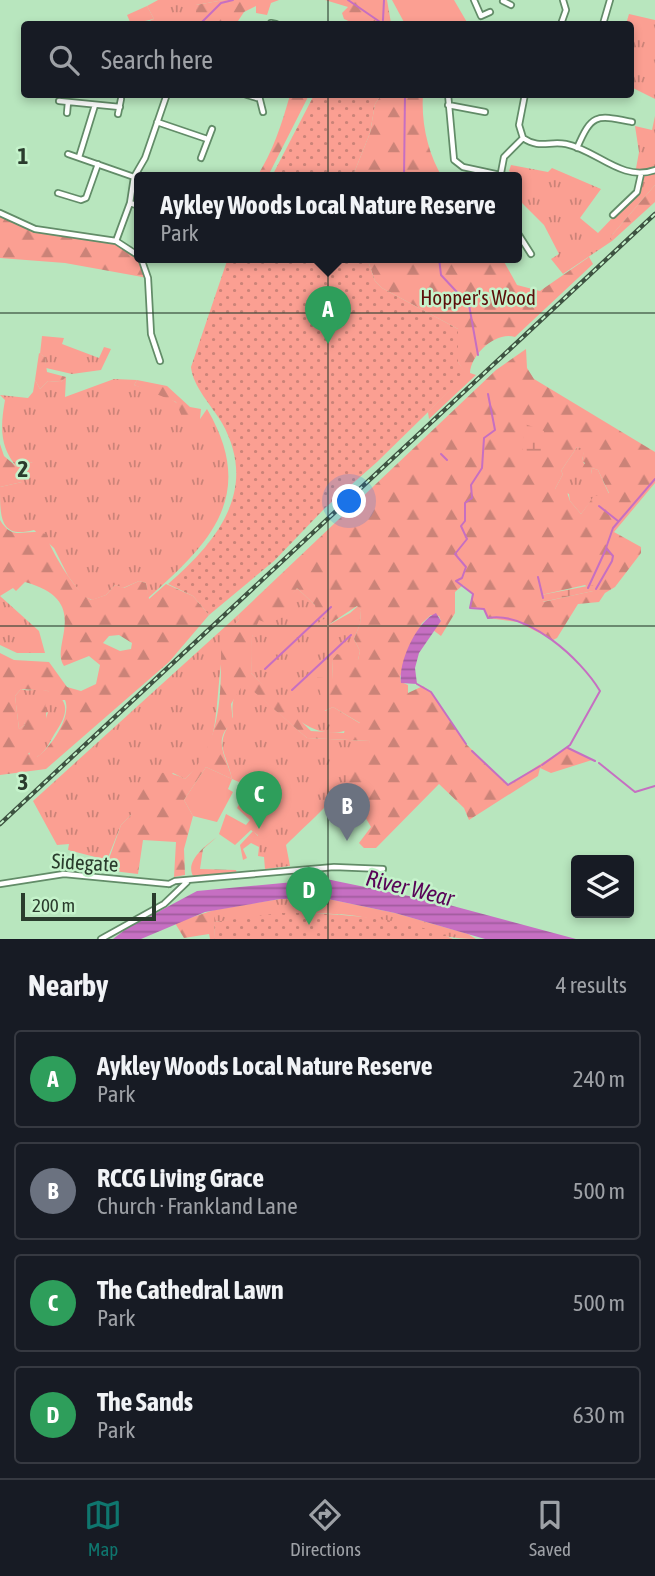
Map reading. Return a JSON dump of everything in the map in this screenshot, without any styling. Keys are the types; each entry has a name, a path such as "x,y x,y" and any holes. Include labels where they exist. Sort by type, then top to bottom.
{"street":[{"path":"474,0 481,16 490,12"},
{"path":"563,0 566,10 563,21"},
{"path":"604,21 610,0"},
{"path":"136,172 166,98"},
{"path":"261,98 263,112"},
{"path":"448,98 454,160 463,167 482,172"},
{"path":"524,98 519,125 523,138 537,146 565,144 626,171 641,174 655,170"},
{"path":"118,114 121,99"},
{"path":"59,101 120,107"},
{"path":"67,113 68,102"},
{"path":"79,157 95,104"},
{"path":"449,105 485,112"},
{"path":"577,148 587,125 595,119 604,117 632,122"},
{"path":"157,122 207,139"},
{"path":"201,158 212,129"},
{"path":"501,172 504,157 523,138"},
{"path":"68,153 134,177 130,204 116,242"},
{"path":"58,192 81,200 86,198 98,164"},
{"path":"613,215 637,192 641,174"},
{"path":"63,203 66,195"},
{"path":"130,204 134,205"},
{"path":"0,212 35,229 116,242 134,253"},
{"path":"522,240 531,254"},
{"path":"142,263 148,278 150,334 160,361"},
{"path":"101,939 167,900 178,887 187,882 334,867 383,869"},
{"name":"Sidegate","path":"0,884 64,874 169,887"},
{"path":"169,887 178,887"},
{"path":"169,887 178,887"},
{"path":"167,900 169,887"}],"green space":[{"path":"158,0 224,0 196,5 196,21 149,21 154,19 147,6"},
{"path":"224,0 279,0 271,3 267,15 256,13 256,6 244,12 238,21 196,21 196,5"},
{"path":"325,0 387,0 391,21 348,21 344,19 342,13 348,7"},
{"path":"392,0 454,0 466,21 403,21"},
{"path":"147,6 154,19 130,21 127,15"},
{"path":"629,14 655,20 655,99 634,88 634,21 627,21"},
{"path":"289,98 307,98 270,172 260,172 272,148"},
{"path":"312,98 379,98 375,104 370,133 354,172 274,172"},
{"path":"379,98 423,98 427,138 440,172 354,172 370,133 375,104"},
{"path":"655,116 655,185 612,235 612,241 563,274 551,259 559,254 544,225 522,203 522,172 511,172 511,165 548,172 552,168 601,189 580,218 598,233 637,192 641,174 635,174 639,152 635,126 652,130"},
{"path":"655,185 655,202 612,241 612,235"},
{"path":"0,213 24,225 116,241 134,253 134,263 142,263 148,278 65,263 0,258"},
{"name":"Hopper's Wood","path":"589,257 593,264 515,337 500,337 480,352 471,366 470,373 476,375 429,419 428,412 466,374 458,362 458,329 382,288 375,281 369,263 505,263 517,285 540,291"},
{"path":"226,263 369,263 375,281 382,288 458,329 458,362 467,374 377,462 325,508 274,561 209,615 193,596 168,584 203,550 217,532 228,512 234,492 236,470 232,447 222,423 195,382 191,367"},
{"path":"42,336 64,338 62,344 99,358 104,347 111,349 101,370 72,374 46,368 45,357 40,354"},
{"path":"526,349 527,368 534,379 655,452 655,483 614,532 641,547 641,553 615,587 605,593 599,602 578,604 557,638 553,640 518,622 488,618 484,609 470,608 473,594 463,585 455,592 455,613 441,636 433,630 441,621 439,616 431,615 422,623 413,640 400,677 401,682 408,685 408,693 423,686 431,692 466,744 508,785 567,747 592,760 551,773 540,768 538,776 469,820 464,808 439,784 376,848 364,848 359,843 371,827 345,783 370,741 307,738 244,683 231,704 233,722 226,729 222,742 232,779 206,767 184,800 193,816 184,849 185,875 174,877 176,842 143,840 138,874 105,870 121,825 131,815 140,781 147,774 157,773 185,779 207,748 218,713 221,637 239,620 238,615 496,370","holes":["577,447 584,449 582,461 585,463 580,472 591,474 592,468 598,470 609,493 594,496 581,514 570,501 566,489 555,489 563,474 561,471","585,585 593,591 543,602 541,595","297,588 315,605 317,615 329,605 327,617 317,624 325,627 357,606 361,610 360,624 354,639 360,651 358,660 337,654 333,659 332,679 317,677 324,711 333,707 360,723 345,729 344,733 311,731 251,673 252,637 259,620 269,624 288,614 289,599"]},
{"path":"39,353 45,357 47,372 66,377 61,382 48,381 40,389 35,380"},
{"path":"66,377 65,397 114,379 137,380 134,385 165,395 200,419 207,409 221,439 228,467 227,491 220,514 208,536 191,557 148,598 146,583 139,581 123,588 115,585 106,595 92,600 83,596 68,576 54,548 34,530 14,531 4,524 0,487 22,482 22,476 33,462 17,467 7,452 2,428 5,400 0,395 28,398 33,392 35,380 40,389 48,381 61,382"},
{"path":"137,380 167,386 190,407 201,409 200,419 184,422 176,402 134,385"},
{"path":"525,424 544,431 542,452 526,467 522,455"},
{"path":"0,444 4,456 17,467 33,462 34,466 22,476 22,482 0,487"},
{"path":"577,447 585,448 582,460 591,474 592,468 598,470 609,494 594,497 581,514 570,501 569,494 555,489 563,474 561,471"},
{"path":"0,520 15,533 46,534 64,570 78,589 91,600 106,595 115,585 124,588 139,581 146,583 149,599 166,584 193,596 209,615 169,662 46,769 0,775 0,653 14,660 49,662 67,687 81,691 96,684 100,665 89,656 64,666 61,647 64,612 58,600 46,590 25,582 16,591 13,588 0,596","holes":["119,635 132,643 131,649 120,651 103,643 109,636","21,689 48,691 54,700 65,700 66,714 63,723 48,747 37,757 28,754 39,743 47,724 45,701 34,696 27,702 22,712 25,725 19,729 15,696"]},
{"path":"598,584 593,591 542,602 541,595"},
{"path":"297,588 315,605 330,604 327,617 318,624 325,627 358,606 361,610 360,624 354,639 360,651 358,660 333,659 332,680 318,678 325,711 333,707 361,724 344,731 314,729 300,721 251,673 252,638 259,619"},
{"path":"0,596 39,631 45,653 17,653 0,645"},
{"path":"238,615 239,620 230,631 221,663 212,739 199,764 185,779 173,773 121,825 107,860 68,850 69,844 57,845 33,801"},
{"path":"244,682 307,738 370,741 365,755 347,783 286,845 290,866 265,869 264,857 258,856 259,847 251,843 243,849 247,858 243,860 240,845 253,831 258,836 260,776 243,777 239,782 232,779 222,742 233,717 234,698"},
{"path":"21,689 52,692 65,705 61,723 46,748 37,757 30,757 29,750 40,739 48,712 24,721 25,725 19,729 15,696"},
{"path":"271,764 295,793 259,836 251,830 235,845 219,834 226,814 246,825 250,820 237,808 243,797 239,794 239,782 251,770 260,776"},
{"path":"206,767 232,779 228,789 233,792 217,822 193,816 184,800"},
{"path":"217,837 203,849 200,869 236,870 237,874 193,876 191,870 194,859 202,849"},
{"path":"280,899 328,899 395,913 468,934 476,939 444,936 349,915 315,913 214,922 214,910"},
{"path":"214,910 215,939 210,939 209,934 184,938 175,923"},
{"path":"279,913 368,917 414,926 453,939 215,939 214,922"}],"shaded area":[{"path":"436,613 441,621 419,653 415,668 417,684 401,683 403,664 410,643 422,624"},
{"path":"326,879 438,902 576,939 485,939 395,913 328,899 280,899 205,912 141,939 113,939 126,929 197,891"}],"waterway":[{"path":"203,21 221,3 233,0"},
{"path":"348,0 379,21"},
{"path":"383,20 384,0"},
{"path":"404,172 405,98"},
{"path":"440,263 441,275 469,305 478,355"},
{"path":"488,394 495,430 484,438 482,468 471,485 472,498 465,503 465,521 461,526 467,539 455,554 466,567 462,578 456,581 473,594 470,608 484,609 488,618 520,622 552,640 580,665 600,691 570,745 542,765"},
{"path":"441,454 447,460"},
{"path":"596,589 612,561 613,556 606,548 613,528 655,479"},
{"path":"599,506 618,521"},
{"path":"588,588 606,549"},
{"path":"538,577 543,598"},
{"path":"265,669 331,607"},
{"path":"292,690 351,635"},
{"path":"417,684 431,692 466,744"},
{"path":"568,748 595,761"},
{"path":"472,751 508,785 540,766"},
{"path":"599,763 635,792 655,786"}],"railway":[{"path":"0,824 655,214"}],"place":[{"name":"Aykley Woods Local Nature Reserve","path":"328,344"},
{"name":"The Cathedral Lawn","path":"259,829"},
{"name":"RCCG Living Grace","path":"347,841"},
{"name":"The Sands","path":"309,925"}],"water label":[{"name":"River Wear","path":"410,888"}]}
